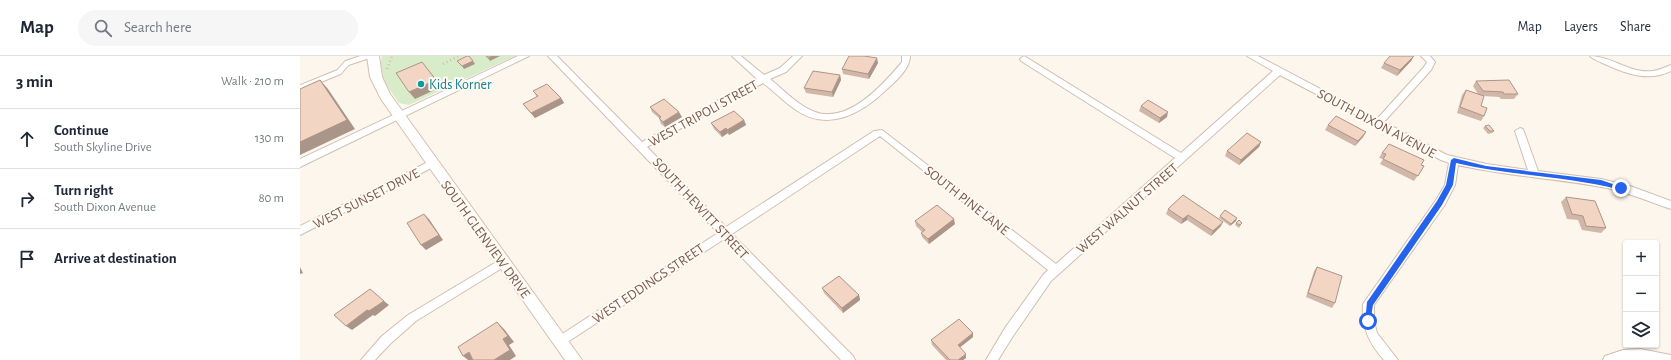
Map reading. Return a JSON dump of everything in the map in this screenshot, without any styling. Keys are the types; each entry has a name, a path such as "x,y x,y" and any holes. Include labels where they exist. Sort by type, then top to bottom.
{"street":[{"name":"SOUTH GLENVIEW DRIVE","path":"373,56 376,81 384,96 400,116 432,164 574,360"},
{"path":"300,163 525,56"},
{"name":"SOUTH HEWITT STREET","path":"552,56 642,146 723,233 849,360"},
{"path":"736,56 792,102 814,115 829,118 851,112 870,98 894,77 906,63 906,56"},
{"name":"WEST TRIPOLI STREET","path":"642,146 782,70 798,56"},
{"name":"SOUTH DIXON AVENUE","path":"1251,56 1444,158 1486,168 1601,183 1630,190 1671,205"},
{"path":"1378,123 1428,68 1431,62 1426,56"},
{"path":"1594,56 1640,74 1657,74 1671,68"},
{"path":"1024,59 1183,158"},
{"name":"WEST WALNUT STREET","path":"992,360 1009,332 1048,278 1279,71"},
{"path":"1520,131 1534,174"},
{"name":"WEST EDDINGS STREET","path":"560,342 723,233 877,133"},
{"name":"SOUTH PINE LANE","path":"877,133 882,133 1056,270"},
{"path":"1392,360 1377,345 1372,335 1368,324 1369,304 1440,203 1450,185 1454,160"},
{"name":"WEST SUNSET DRIVE","path":"300,231 432,164"},
{"path":"367,360 386,340 412,318 503,262"},
{"path":"1609,360 1615,357 1628,355 1663,357 1671,360"}],"lane":[{"path":"300,88 339,72 348,64 368,56"}],"path":[{"path":"387,71 392,56"},
{"path":"443,64 459,56"}],"green space":[{"path":"382,56 515,56 409,105 399,103 385,83 380,66"}],"building":[{"path":"469,56 473,61 462,66 457,61"},
{"path":"849,56 877,58 868,74 842,69"},
{"path":"1390,56 1414,56 1400,70 1384,63"},
{"name":"Kids Korner","path":"422,62 436,80 409,92 396,73"},
{"path":"813,71 840,75 832,92 804,88"},
{"path":"320,80 347,120 300,142 300,89"},
{"path":"1509,80 1518,94 1483,91 1476,81"},
{"path":"547,84 561,98 531,113 523,104 538,96 533,91"},
{"path":"1466,90 1484,96 1481,106 1487,108 1484,116 1460,107"},
{"path":"664,99 679,112 663,122 659,118 661,117 650,107"},
{"path":"1148,100 1168,112 1160,118 1141,106"},
{"path":"734,111 744,120 727,130 726,128 720,132 711,123"},
{"path":"1336,116 1366,132 1358,141 1328,125"},
{"path":"1489,125 1494,131 1490,131 1485,126"},
{"path":"1247,133 1261,142 1241,160 1227,151"},
{"path":"1389,144 1424,160 1421,165 1424,166 1418,176 1383,159 1386,154 1382,153"},
{"path":"1183,195 1223,222 1213,231 1188,215 1183,219 1168,209"},
{"path":"1566,197 1595,201 1606,228 1586,226 1583,216 1572,214"},
{"path":"937,205 954,219 928,239 921,233 925,230 915,221"},
{"path":"1225,210 1237,218 1231,224 1220,216"},
{"path":"424,214 439,235 421,245 407,223"},
{"path":"1239,220 1242,223 1240,225 1236,223"},
{"path":"1317,267 1342,276 1335,303 1308,293"},
{"path":"839,276 859,295 842,308 822,288"},
{"path":"370,289 384,301 369,311 367,310 346,326 334,315"},
{"path":"959,319 973,333 958,345 966,354 958,360 950,360 931,340"},
{"path":"497,322 508,336 503,339 510,350 494,360 473,360 469,352 463,356 458,347"}],"place":[{"name":"Kids Korner","path":"421,84"}],"route":[{"path":"1368,321 1367,313 1369,304 1440,203 1450,185 1454,160 1486,168 1601,183 1621,188"}]}
